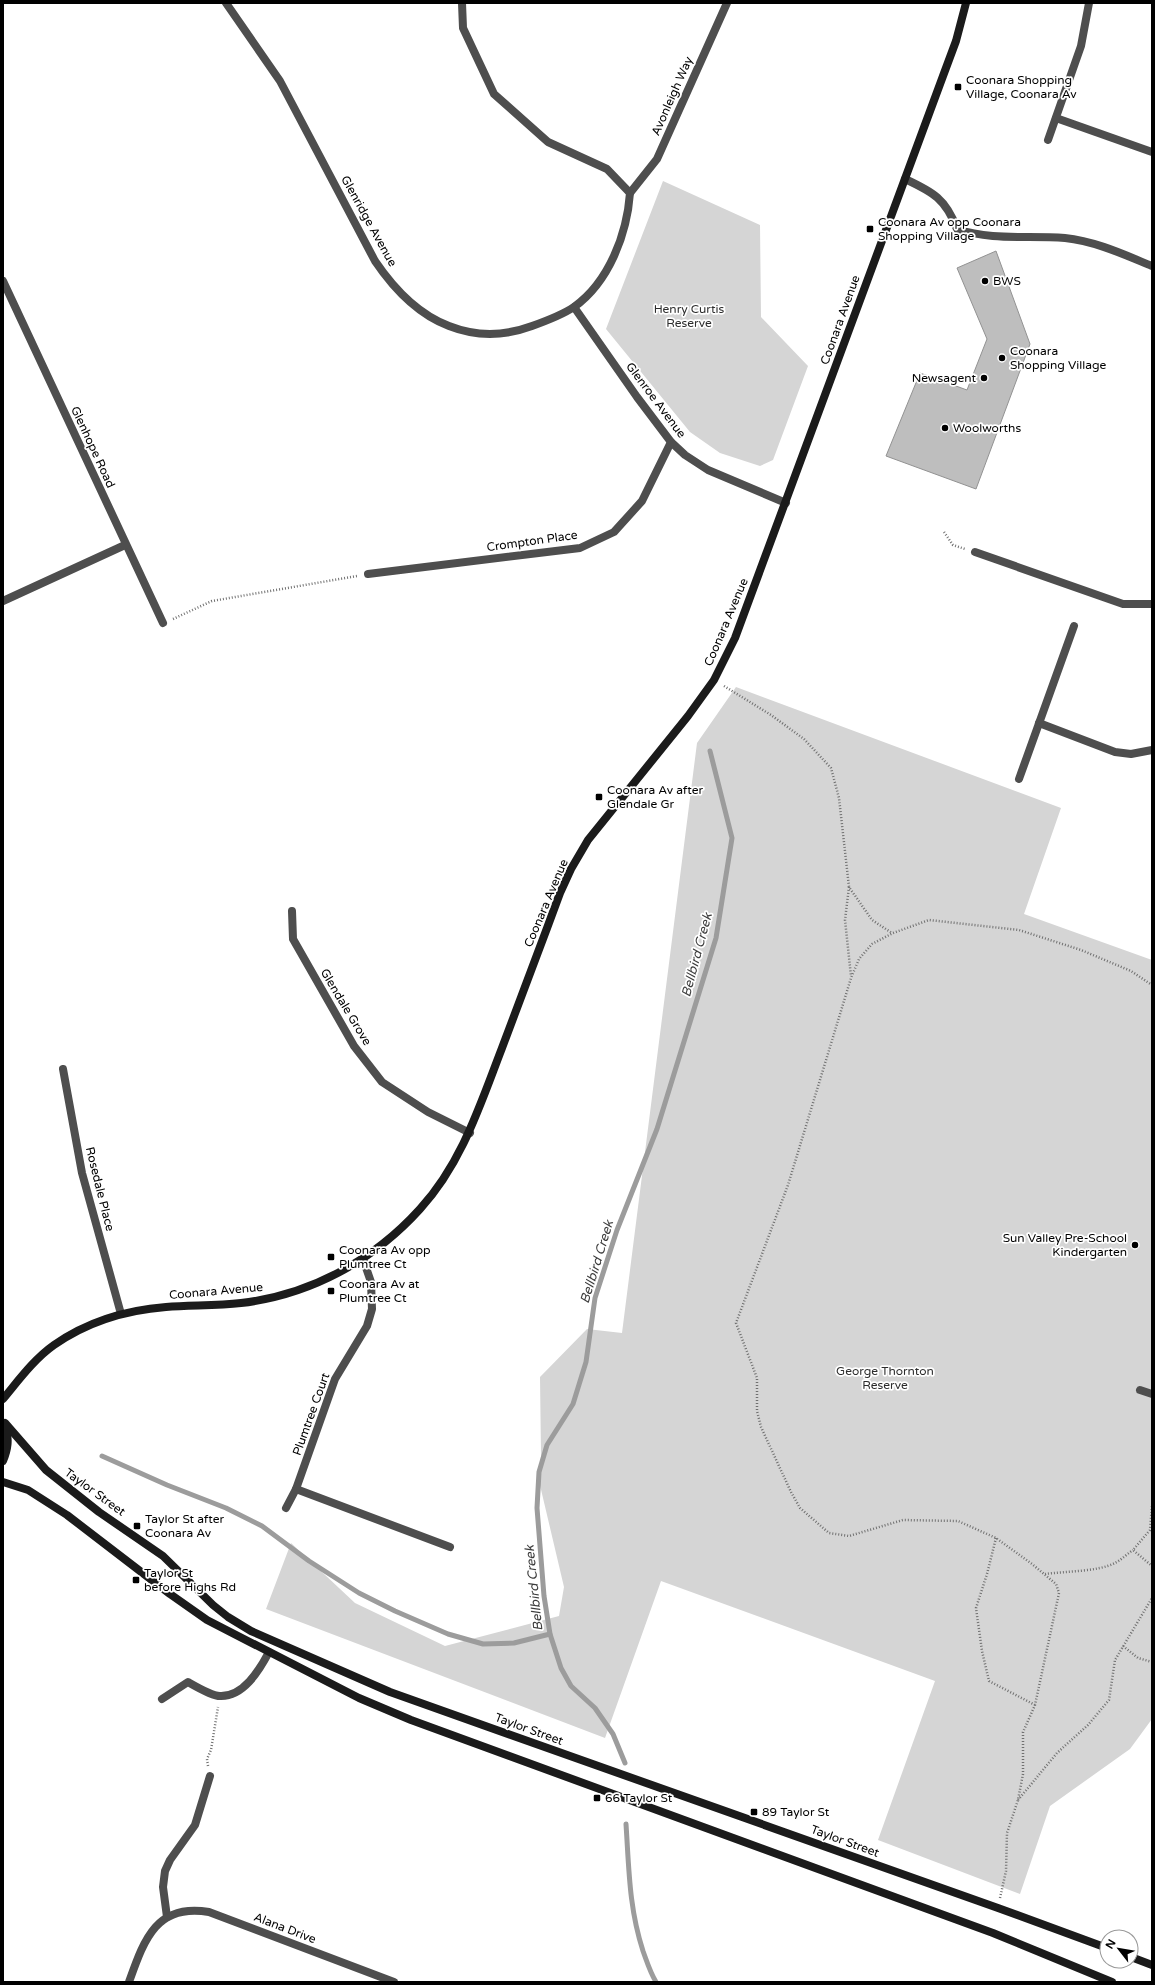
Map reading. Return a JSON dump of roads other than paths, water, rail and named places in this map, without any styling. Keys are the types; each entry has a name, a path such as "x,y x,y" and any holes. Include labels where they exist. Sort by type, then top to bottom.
{"street":[{"name":"Glenridge Avenue","path":"226,3 280,81 375,261 393,286 416,308 449,326 483,335 516,332 546,321 574,307 602,275 612,258 622,237 628,214 630,193"},
{"path":"462,3 463,28 494,94 548,142 607,169 630,193"},
{"name":"Avonleigh Way","path":"630,193 657,159 727,3"},
{"name":"Coonara Avenue","path":"3,1399 24,1374 54,1345 95,1323 121,1314 165,1307 240,1303 273,1298 330,1278 363,1258 398,1231 420,1209 440,1184 470,1133 560,893 571,869 588,840 688,716 714,680 735,638 956,41 966,3"},
{"path":"1048,140 1081,46 1089,3"},
{"path":"1056,118 1152,152"},
{"path":"905,179 931,191 944,202 952,216 957,230 975,235 996,238 1067,238 1087,242 1152,266"},
{"name":"Glenhope Road","path":"3,281 163,624"},
{"name":"Glenroe Avenue","path":"574,307 637,397 671,442 685,455 708,470 786,503"},
{"name":"Crompton Place","path":"368,574 580,548 614,532 642,501 671,442"},
{"path":"3,601 125,545"},
{"path":"975,552 1123,604 1152,604"},
{"path":"1019,779 1074,626"},
{"path":"1039,722 1119,753 1131,754 1152,750"},
{"name":"Glendale Grove","path":"292,911 293,939 354,1046 382,1082 428,1112 470,1133"},
{"name":"Rosedale Place","path":"63,1069 82,1173 121,1314"},
{"name":"Plumtree Court","path":"286,1508 296,1489 335,1379 367,1326 372,1309 371,1282 363,1258"},
{"path":"1140,1390 1152,1394"},
{"path":"3,1461 7,1450 8,1436 4,1422"},
{"name":"Taylor Street","path":"4,1422 46,1470 99,1512 152,1547 179,1570 213,1605 228,1617 252,1631 390,1692 1099,1945"},
{"path":"3,1482 28,1490 67,1515 170,1594 207,1620 359,1698 411,1720 993,1934 1112,1982"},
{"path":"296,1489 450,1547"},
{"path":"162,1699 188,1682 219,1696 237,1692 259,1670 269,1652"},
{"path":"167,1917 163,1887 166,1871 170,1860 195,1825 210,1776"},
{"name":"Alana Drive","path":"129,1982 151,1930 167,1917 175,1913 195,1910 209,1912 394,1982"},
{"path":"1139,1960 1152,1965"}],"waterway":[{"name":"Bellbird Creek","path":"625,1763 613,1734 595,1708 571,1686 561,1668 550,1634 544,1596 537,1508 539,1472 547,1445 573,1404 586,1362 595,1298 617,1230 657,1129 716,938 732,838 710,751"},
{"path":"102,1456 167,1485 226,1508 262,1526 309,1561 359,1593 395,1611 448,1634 483,1644 514,1643 550,1634"},
{"name":"Bellbird Creek","path":"626,1824 632,1904 638,1935 650,1971 656,1982"}],"place":[{"name":"Coonara Shopping Village, Coonara Av","path":"958,87"},
{"name":"Coonara Av opp Coonara Shopping Village","path":"870,229"},
{"name":"BWS","path":"985,281"},
{"name":"Coonara Shopping Village","path":"1002,358"},
{"name":"Newsagent","path":"984,378"},
{"name":"Woolworths","path":"945,428"},
{"name":"Coonara Av after Glendale Gr","path":"599,797"},
{"name":"Sun Valley Pre-School Kindergarten","path":"1135,1245"},
{"name":"Coonara Av opp Plumtree Ct","path":"331,1257"},
{"name":"Coonara Av at Plumtree Ct","path":"331,1291"},
{"name":"Taylor St after Coonara Av","path":"137,1526"},
{"name":"Taylor St before Highs Rd","path":"136,1580"},
{"name":"66 Taylor St","path":"597,1798"},
{"name":"89 Taylor St","path":"754,1812"}],"park label":[{"name":"Henry Curtis Reserve","path":"689,316"},
{"name":"George Thornton Reserve","path":"885,1378"}]}
